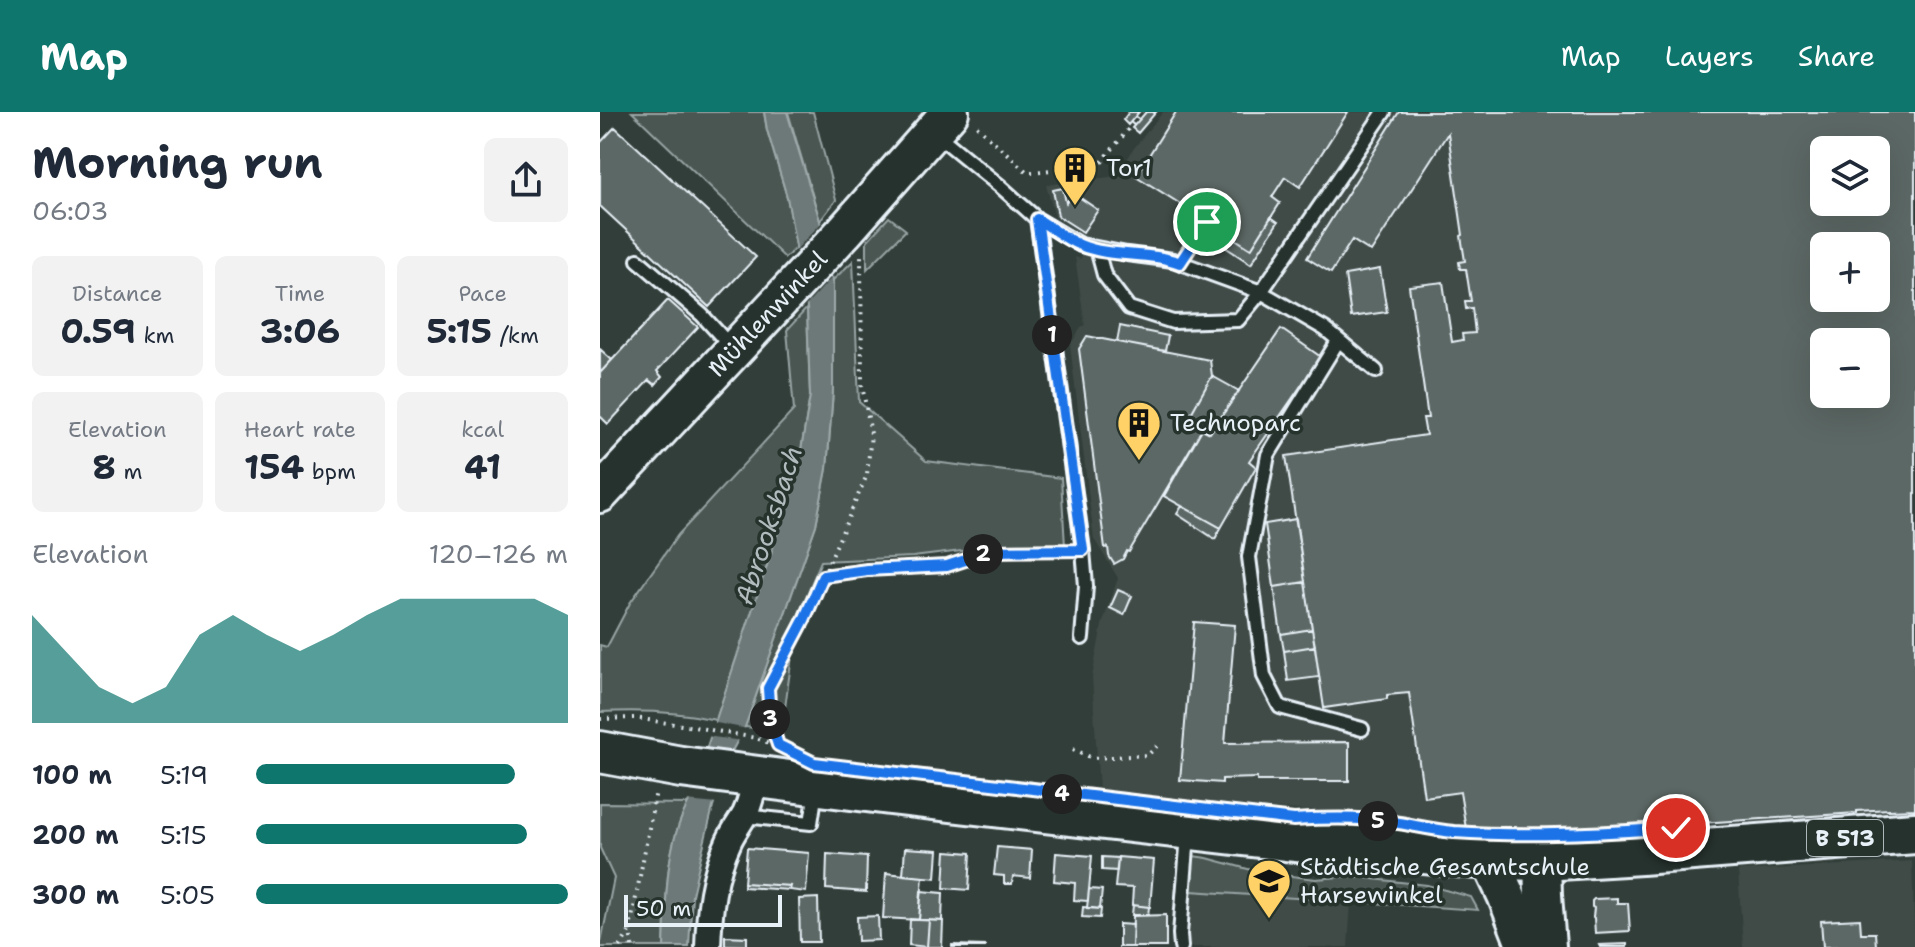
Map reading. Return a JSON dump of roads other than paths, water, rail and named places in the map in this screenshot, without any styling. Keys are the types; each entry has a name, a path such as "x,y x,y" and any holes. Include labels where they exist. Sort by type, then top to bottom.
{"main road":[{"name":"B 513","path":"600,752 669,778 750,764 817,785 1286,840 1489,859 1542,860 1641,854 1915,833"}],"street":[{"name":"Mühlenwinkel","path":"600,494 791,289 852,242 954,123"},
{"path":"708,947 712,896 718,868 751,800 750,764"},
{"path":"1489,859 1526,947"},
{"path":"1542,860 1547,947"}],"lane":[{"path":"1097,249 1104,275 1129,308 1173,322 1238,320 1261,292 1384,112"},
{"path":"954,123 1000,186 1037,219 1081,245 1173,260 1261,292 1325,329 1376,371"},
{"path":"1037,219 1083,550 1086,586 1082,638"},
{"path":"638,260 702,315 734,350"},
{"path":"1338,341 1268,455 1249,557 1264,676 1280,707 1362,729"},
{"path":"744,816 811,823 817,785"},
{"path":"1181,947 1189,828"}],"place":[{"name":"Tor1","path":"1075,207"},
{"name":"Technoparc","path":"1139,462"},
{"name":"Städtische Gesamtschule Harsewinkel","path":"1269,920"}],"water label":[{"name":"Abrooksbach","path":"768,525"}]}
